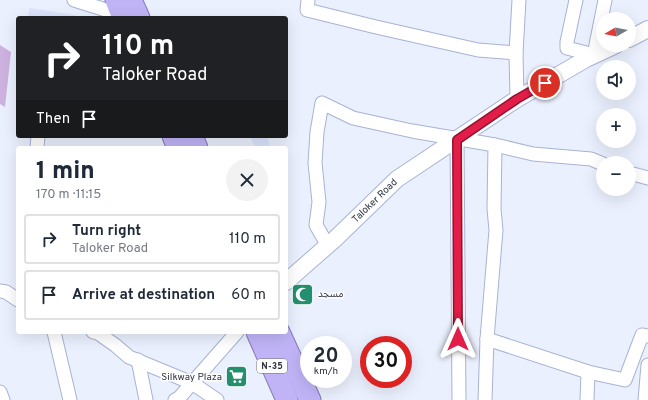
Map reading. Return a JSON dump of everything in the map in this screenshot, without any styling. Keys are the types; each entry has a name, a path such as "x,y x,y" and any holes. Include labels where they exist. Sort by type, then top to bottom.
{"highway":[{"name":"N-35","path":"258,334 288,400"},
{"name":"N-35","path":"280,334 310,400"}],"street":[{"path":"74,0 126,10"},
{"path":"308,0 307,10 478,50 516,53"},
{"path":"517,99 516,53 518,0"},
{"path":"576,0 566,42 567,48 594,55 605,0"},
{"path":"636,35 648,29"},
{"name":"Taloker Road","path":"288,280 328,246 397,179 517,99 601,52"},
{"path":"328,246 316,225 319,202 314,163 322,103 353,118 412,131 457,140 495,145 533,154 591,159 596,161"},
{"path":"457,140 459,400"},
{"path":"485,400 487,339 496,230 494,209 495,145"},
{"path":"636,175 648,178"},
{"path":"0,291 6,292 16,299"},
{"path":"54,334 70,400"},
{"path":"100,334 116,345 129,357 192,383 217,400"},
{"path":"175,400 179,398 235,334"},
{"path":"487,339 588,372 625,380 642,335 648,336"},
{"path":"138,360 146,400"},
{"path":"645,400 648,365"},
{"path":"587,400 588,372"},
{"path":"0,392 3,400"}],"shaded area":[{"path":"29,8 75,15 75,16 28,16"},
{"path":"0,45 11,52 5,107 0,104"},
{"path":"251,138 268,138 270,146 254,146"}],"place":[{"name":"مسجد","path":"302,294"},
{"name":"Silkway Plaza","path":"237,377"}],"route":[{"path":"458,339 457,140 517,99 545,83"}]}
